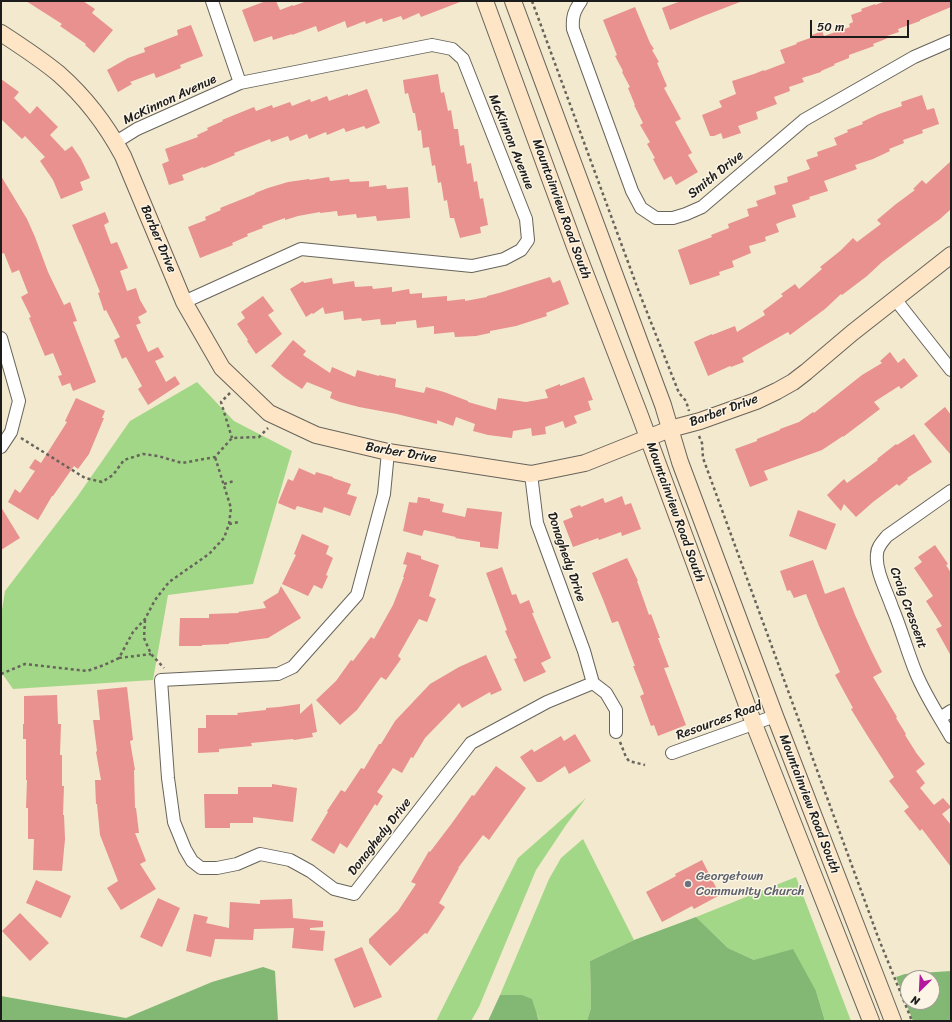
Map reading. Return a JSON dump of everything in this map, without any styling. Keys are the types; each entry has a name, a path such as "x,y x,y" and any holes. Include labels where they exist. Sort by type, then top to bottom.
{"main road":[{"name":"Mountainview Road South","path":"485,1 575,247 648,438 754,724 871,1021"},
{"name":"Mountainview Road South","path":"513,1 663,405 680,462 775,716 893,1021"},
{"name":"Barber Drive","path":"1,33 43,62 74,88 92,109 116,142 184,302 222,368 269,413 316,435 388,452 531,474 585,463 670,429 694,423 756,401 793,382 852,333 951,255"}],"street":[{"path":"212,1 240,83"},
{"name":"Smith Drive","path":"581,1 572,19 573,29 632,191 642,208 656,218 673,218 702,207 804,120 914,57 951,41"},
{"name":"McKinnon Avenue","path":"116,142 137,129 240,83 432,45 452,49 463,59 526,219 528,240 521,250 504,259 472,266 301,249 184,302"},
{"path":"895,299 951,370"},
{"path":"1,338 18,401 11,432 1,447"},
{"path":"174,679 278,674 293,667 357,595 384,494 388,452"},
{"name":"Donaghedy Drive","path":"174,679 162,680 168,778 174,822 185,849 192,861 201,868 217,868 237,864 260,854 290,860 310,871 334,889 354,894 471,743 547,702 594,683 584,650 537,523 531,474"},
{"name":"Craig Crescent","path":"951,491 887,536 876,553 876,562 916,673 951,737"},
{"path":"594,683 606,693 616,710 616,732"},
{"path":"940,718 951,711"},
{"name":"Resources Road","path":"672,752 775,716"}],"path":[{"path":"532,1 642,299 679,393 686,401 702,443 703,458 878,937 912,1021"},
{"path":"232,438 221,402 238,384"},
{"path":"11,432 85,478 102,482 112,475 124,460 144,454 158,456 182,463 215,457 232,438 259,437 278,417"},
{"path":"119,658 133,632 145,619 155,600 169,582 209,554 224,538 229,524 231,508 215,457"},
{"path":"224,484 234,481"},
{"path":"229,524 239,522"},
{"path":"145,619 144,638 151,654 174,679"},
{"path":"1,674 25,664 87,671 119,658 151,654"},
{"path":"616,732 629,761 645,765"}],"green space":[{"path":"197,382 234,421 292,451 253,584 168,595 153,680 13,689 1,672 1,616 5,591 77,497 130,421"},
{"path":"586,798 536,870 479,1007 471,1021 436,1021 518,858"},
{"path":"583,839 634,940 590,961 591,1008 587,1021 539,1021 538,1016 521,995 500,995 549,879 561,858"},
{"path":"796,877 851,1021 825,1021 816,991 728,948 696,917"},
{"path":"696,917 728,948 754,960 793,949 816,991 825,1021 587,1021 591,1008 590,961 634,940"},
{"path":"263,967 275,971 278,1021 1,1021 1,996 126,1018 212,982"},
{"path":"951,971 951,1021 913,1021 909,1010 940,1010 940,972"},
{"path":"900,976 900,987 896,977"},
{"path":"500,995 522,995 532,999 539,1021 488,1021"}],"building":[{"path":"26,1 83,1 95,9 92,13 113,30 94,53 85,45 86,44 60,26 62,24"},
{"path":"266,1 276,1 280,10 307,1 460,2 421,17 419,13 403,20 401,16 383,22 382,18 366,24 365,21 347,28 345,21 318,32 316,26 273,40 272,36 254,42 242,10"},
{"path":"681,1 740,2 670,30 662,8"},
{"path":"886,1 951,1 951,7 898,29 899,32 887,36 888,38 873,44 874,46 849,55 849,58 834,64 835,65 821,72 802,78 804,82 789,87 790,91 774,97 777,104 756,112 758,119 738,126 741,133 723,139 721,133 710,136 702,115 722,107 719,101 736,94 732,81 785,63 780,50 813,37 812,35 822,31 824,36 850,27 849,24 853,22 851,15 862,11 861,9"},
{"path":"635,7 654,49 652,50 659,62 657,63 667,86 664,88 681,119 675,122 692,153 688,155 698,172 676,185 671,176 664,180 653,159 655,158 647,144 650,142 640,125 643,123 634,105 628,88 630,87 615,56 617,55 603,20"},
{"path":"191,25 203,56 180,65 181,68 156,78 154,73 130,82 132,84 118,92 107,70 128,58 145,52 144,48 178,35 177,30"},
{"path":"438,74 441,93 444,92 448,111 451,110 454,129 458,129 460,146 464,145 467,164 471,163 474,182 477,181 480,199 483,198 488,225 480,227 481,233 460,238 454,218 450,218 447,200 444,201 441,182 438,183 435,165 432,166 429,147 423,148 421,130 418,131 415,113 413,113 408,93 405,94 403,80"},
{"path":"1,79 19,92 14,98 30,114 37,106 58,127 50,135 65,151 72,146 81,159 90,178 80,182 83,190 61,199 53,180 40,161 45,157 25,136 22,139 1,119"},
{"path":"367,89 380,123 366,129 364,126 346,132 344,128 327,135 326,132 309,139 307,134 290,141 288,136 271,142 270,139 234,153 235,155 204,168 203,167 182,175 184,180 169,185 162,164 169,161 165,149 198,137 197,135 208,130 207,128 223,121 222,120 254,107 256,111 272,105 273,108 290,102 292,106 310,99 311,102 327,96 329,101"},
{"path":"922,95 927,110 934,108 939,124 922,130 923,133 903,140 904,143 889,149 890,151 855,165 857,169 824,181 828,191 809,197 810,199 792,205 796,217 776,224 779,232 765,237 766,241 749,246 751,253 732,261 734,267 719,272 720,275 690,285 678,250 712,237 711,235 729,228 728,224 749,216 747,209 758,206 756,201 776,194 774,186 788,182 787,177 810,169 806,160 818,156 817,152 837,145 834,138 848,132 847,130 863,124 862,122 879,114 902,106 901,102"},
{"path":"951,161 951,209 940,219 882,262 867,276 842,295 841,294 825,309 790,335 788,332 742,358 744,362 731,367 730,366 708,376 694,342 735,326 737,332 765,315 763,311 783,296 781,294 795,284 799,289 822,269 820,267 853,238 857,242 881,224 877,220 915,190 913,189 922,180 926,184"},
{"path":"1,176 27,219 48,272 64,305 70,302 77,321 73,322 96,382 73,391 70,383 62,386 58,376 62,375 53,353 45,356 29,318 31,317 21,297 28,293 19,270 12,273 4,253 1,254"},
{"path":"329,177 330,181 349,179 350,182 369,181 369,187 386,185 387,189 408,187 410,218 377,221 376,216 357,218 356,214 338,216 337,211 320,212 285,220 285,218 262,226 263,228 247,234 248,236 232,243 233,245 200,258 188,227 206,220 205,217 221,210 220,208 268,188 288,182"},
{"path":"105,212 109,222 104,225 111,244 117,242 128,268 120,271 127,291 136,288 140,300 147,312 138,317 141,323 136,325 148,352 158,347 164,357 155,361 166,382 175,376 180,384 148,405 138,389 142,386 126,357 122,359 114,340 120,337 106,310 104,311 98,293 100,292 72,225"},
{"path":"550,277 553,283 560,280 569,304 546,313 547,316 516,326 490,331 490,333 476,336 455,337 454,332 434,334 434,326 417,328 416,320 381,325 380,319 362,321 361,318 344,320 343,311 325,314 323,307 306,317 290,289 303,281 304,283 332,278 333,284 354,281 355,287 372,286 373,289 392,287 392,292 409,289 410,294 422,293 422,298 447,296 447,301 465,299 465,301 487,297"},
{"path":"263,296 274,311 268,315 282,334 256,354 237,324 245,318 241,312"},
{"path":"293,340 306,351 303,355 330,373 332,367 355,377 357,370 396,379 395,387 424,393 426,387 496,410 498,398 526,402 548,398 545,390 584,377 593,400 588,401 591,410 574,416 577,423 565,428 563,421 545,427 546,434 532,436 531,428 513,431 512,438 488,435 473,431 475,424 456,417 453,426 437,420 437,424 397,414 359,407 330,398 332,392 307,382 302,389 271,366"},
{"path":"890,352 898,363 904,358 918,376 901,389 899,386 874,402 880,409 843,437 822,450 764,471 768,480 750,487 735,449 799,422 813,412 814,413 862,375 882,363 880,361"},
{"path":"76,398 105,411 102,418 104,418 89,454 78,469 74,466 52,496 38,520 8,502 15,489 20,493 35,471 29,468 35,459 41,463 67,422 65,421"},
{"path":"945,407 951,415 951,455 924,424"},
{"path":"914,434 932,462 907,478 908,479 899,486 897,484 856,517 844,504 841,511 827,495 844,479 847,483 878,460 877,459 896,444 897,445"},
{"path":"299,468 315,475 316,472 351,484 347,494 357,497 350,516 324,507 322,513 297,506 295,510 278,503 288,479 293,481"},
{"path":"622,496 625,505 631,503 641,529 622,536 621,532 599,540 598,538 573,547 563,521 573,517 570,509 580,505 581,507 603,498 605,503"},
{"path":"418,497 444,504 442,512 465,517 467,508 502,512 498,549 480,547 480,542 455,538 456,537 424,530 422,536 403,531 409,502 417,503"},
{"path":"1,507 20,538 1,550"},
{"path":"798,510 836,524 826,550 789,536"},
{"path":"302,534 329,546 326,554 333,558 326,575 328,576 322,589 314,585 308,596 282,584 296,555 294,554"},
{"path":"935,545 948,564 946,565 951,573 951,656 936,629 942,626 926,601 933,596 914,568 922,562 918,557"},
{"path":"407,552 421,556 421,559 439,565 429,596 436,599 427,622 419,619 398,656 401,659 386,680 381,677 357,710 340,725 316,700 336,681 351,660 353,661 371,637 374,639 393,605 404,577 407,565 403,564"},
{"path":"627,558 638,581 649,615 651,614 660,638 658,638 669,667 664,668 686,725 658,736 654,725 651,726 640,696 644,694 618,621 612,623 592,573"},
{"path":"813,560 825,594 844,587 855,615 882,672 873,677 897,717 896,718 906,734 905,735 925,764 916,771 925,783 920,788 934,805 943,798 951,807 942,814 951,825 951,867 922,829 920,831 904,811 909,807 889,781 894,777 851,709 853,708 835,675 840,672 806,594 794,598 790,590 787,591 780,571"},
{"path":"502,567 512,595 516,594 520,604 529,600 534,613 532,613 551,658 541,663 546,672 524,682 514,659 517,658 505,631 507,630 486,573"},
{"path":"281,586 301,618 268,638 229,644 179,646 180,618 209,618 209,614 239,613 238,612 266,608 263,602 278,593"},
{"path":"486,655 502,690 491,695 490,692 462,708 459,703 425,738 413,758 411,757 402,773 393,768 377,792 383,796 377,806 375,804 347,848 340,843 334,854 311,840 328,812 327,811 341,790 345,792 361,768 364,769 395,721 430,684 459,667"},
{"path":"127,687 133,740 130,741 135,770 135,808 139,833 135,833 146,861 140,864 156,889 121,910 107,888 118,881 100,835 95,780 101,780 96,752 93,720 100,720 97,690"},
{"path":"57,695 58,724 61,724 60,755 62,755 62,786 64,786 63,815 65,839 62,871 33,870 34,839 28,839 28,808 26,808 26,739 23,739 24,696"},
{"path":"312,703 317,732 312,733 313,737 251,743 252,746 219,749 219,752 198,753 198,728 206,728 206,715 238,715 237,713 300,704 300,714"},
{"path":"575,734 591,761 569,774 565,766 541,782 537,782 520,757 532,749 534,752 561,736 564,741"},
{"path":"496,766 526,788 489,840 483,835 458,868 439,903 445,907 427,934 425,933 390,966 369,943 369,939 398,911 416,884 411,882 429,851 430,852 472,795 474,796"},
{"path":"272,784 297,788 293,822 253,817 253,823 230,823 230,828 205,828 204,794 238,794 238,787 272,787"},
{"name":"Georgetown Community Church","path":"702,860 720,895 694,909 692,906 662,922 646,892 676,876 675,874"},
{"path":"36,880 71,896 61,918 26,903"},
{"path":"158,898 180,908 162,947 140,937"},
{"path":"292,899 293,918 323,921 323,927 310,928 310,930 325,931 323,951 292,948 294,928 254,929 253,940 215,939 211,957 186,951 194,914 208,917 206,923 229,928 230,902 260,904 260,900"},
{"path":"20,913 49,943 30,961 2,931"},
{"path":"362,947 382,997 354,1008 334,959"}],"place":[{"name":"Georgetown Community Church","path":"688,884"}]}
